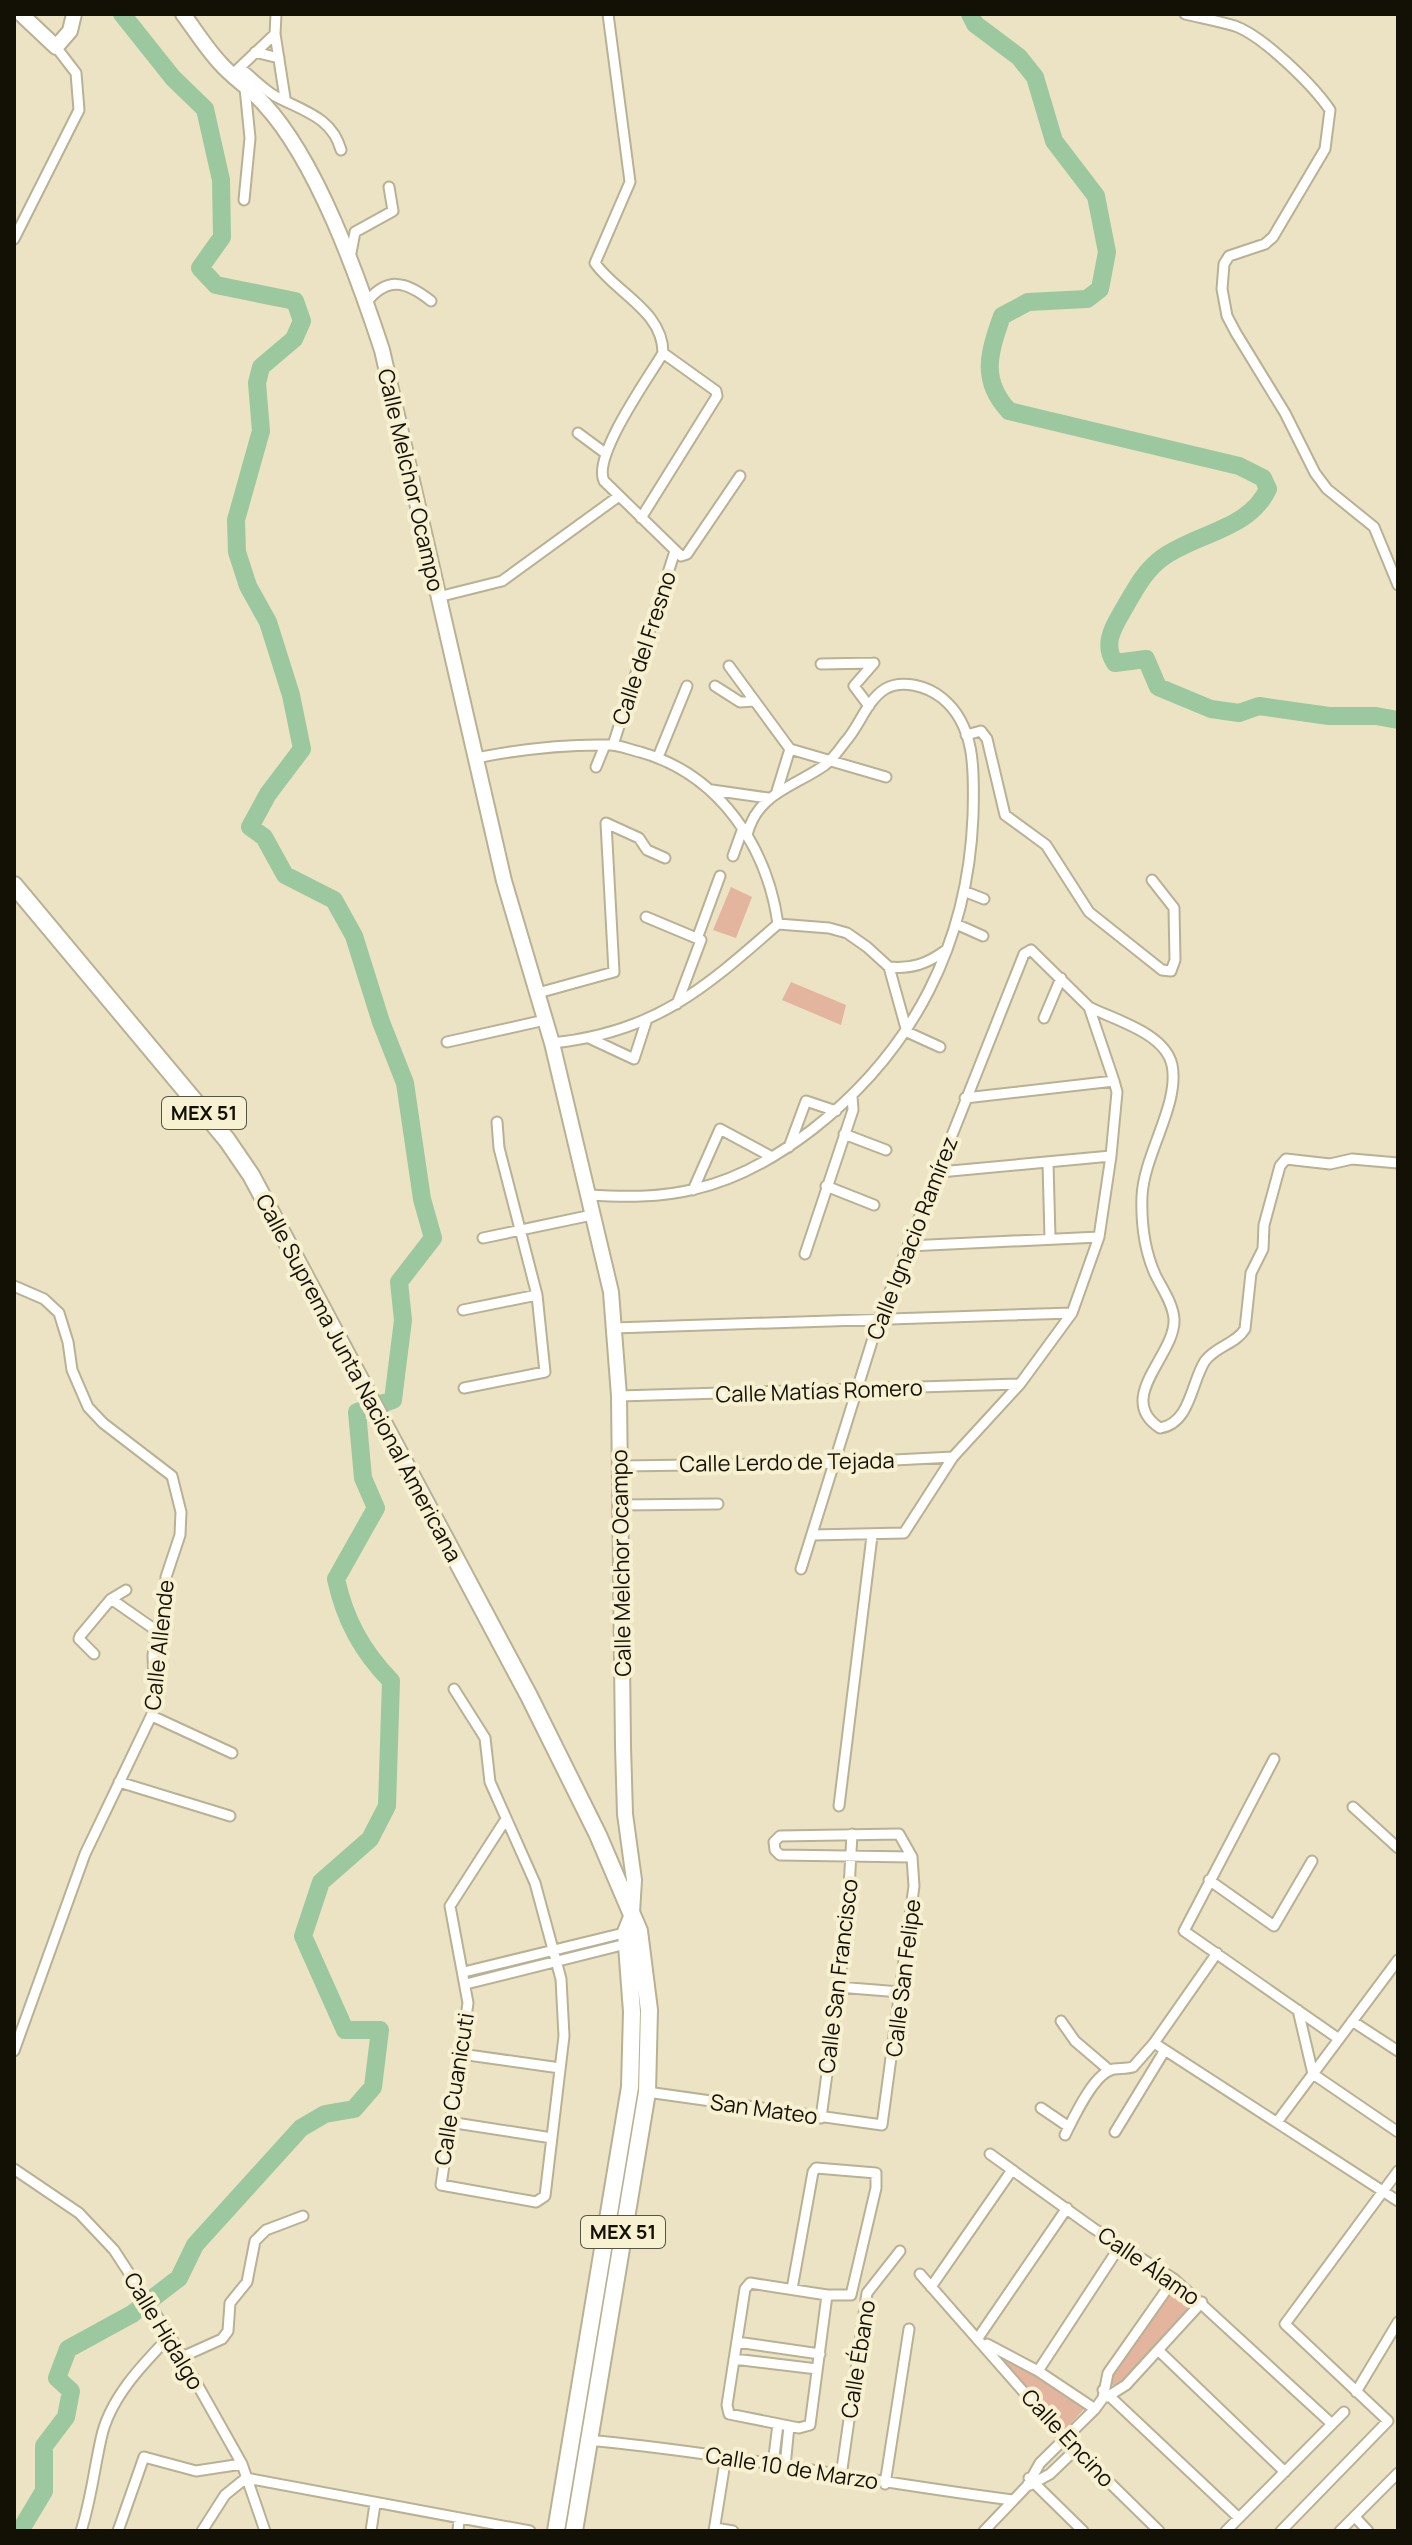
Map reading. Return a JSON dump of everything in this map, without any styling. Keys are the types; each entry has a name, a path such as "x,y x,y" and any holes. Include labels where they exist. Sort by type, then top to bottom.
{"main road":[{"name":"Calle Suprema Junta Nacional Americana","path":"14,885 227,1140 251,1175 529,1696 598,1835 633,1930 649,2010 647,2092 579,2439 556,2531"},
{"name":"Calle Suprema Junta Nacional Americana","path":"574,2531 579,2439 630,2087 633,1930"}],"street":[{"path":"14,239 79,110 80,88 71,62 21,14"},
{"path":"56,47 70,31 74,14"},
{"name":"Calle Melchor Ocampo","path":"183,14 236,71 245,88 264,104 288,136 349,261 382,350 504,881 552,1043 611,1292 619,1396 623,1746 625,1814 634,1880 633,1930"},
{"path":"276,14 275,34 285,98"},
{"path":"608,14 630,182 595,263 649,315 663,341 663,353 605,453 600,473 619,496 681,556 687,554 740,476"},
{"path":"1185,14 1237,27 1253,36 1317,92 1330,110 1325,149 1273,237 1265,244 1229,256 1222,289 1231,324 1285,413 1315,473 1327,489 1374,527 1398,585"},
{"path":"275,34 236,71 326,122 337,135 341,150"},
{"path":"255,52 279,58"},
{"path":"244,200 250,138 245,88"},
{"path":"349,261 355,232 393,211 389,187"},
{"path":"366,303 377,289 394,284 408,286 431,301"},
{"path":"641,518 717,396 716,391 663,353"},
{"path":"578,433 605,453"},
{"path":"438,597 502,581 619,496"},
{"name":"Calle del Fresno","path":"596,767 609,745 675,551"},
{"path":"821,664 874,663 854,686 869,706"},
{"path":"729,666 790,749 886,777"},
{"path":"587,1195 618,1197 693,1190 726,1180 772,1157 789,1148 836,1111 907,1032 946,950 966,892 976,781 966,735 950,705 924,687 895,685 883,690 869,706 860,726 830,760 772,795 756,812 733,856"},
{"path":"658,757 687,686"},
{"path":"715,686 740,702 754,701"},
{"path":"966,735 981,731 987,739 1005,815 1046,845 1089,912 1162,970 1171,971 1175,960 1174,908 1152,880"},
{"path":"476,758 523,749 609,745 658,757 712,790 745,832 764,865 778,924"},
{"path":"772,795 790,749"},
{"path":"712,790 772,795"},
{"path":"538,993 614,972 606,823 639,838 647,850 665,858"},
{"path":"676,1007 700,947 698,936 720,876"},
{"path":"966,892 984,899"},
{"path":"646,917 698,936"},
{"path":"552,1043 589,1038 646,1022 676,1007 778,924 829,928 847,933 889,967 905,969 928,963 946,950"},
{"path":"956,924 983,936"},
{"name":"Calle Ignacio Ramírez","path":"801,1569 879,1319 940,1172 965,1098 1024,954 1031,950 1061,978"},
{"path":"889,967 907,1032"},
{"path":"1044,1018 1061,978 1089,1007 1152,1038 1165,1050 1171,1065 1172,1089 1149,1157 1142,1193 1145,1240 1174,1318 1172,1332 1148,1379 1142,1403 1147,1417 1160,1428 1168,1427 1188,1405 1206,1360 1218,1348 1241,1336 1245,1329 1251,1273 1263,1249 1264,1225 1280,1166 1286,1159 1330,1164 1352,1159 1398,1163"},
{"path":"813,1535 904,1533 953,1457 1020,1384 1072,1313 1099,1237 1117,1092 1089,1007"},
{"path":"447,1042 545,1020"},
{"path":"589,1038 634,1059 646,1022"},
{"path":"907,1032 940,1047"},
{"path":"965,1098 1114,1081"},
{"path":"805,1254 853,1110 852,1096"},
{"path":"789,1148 806,1101 836,1111"},
{"path":"464,1388 545,1372 537,1295 499,1148 497,1122"},
{"path":"693,1190 720,1129 772,1157"},
{"path":"844,1134 886,1150"},
{"path":"940,1172 1111,1156"},
{"path":"1048,1163 1050,1238"},
{"path":"826,1186 874,1205"},
{"path":"483,1238 592,1215"},
{"path":"908,1246 1099,1237"},
{"name":"Calle Allende","path":"14,1286 44,1299 59,1313 72,1370 88,1407 103,1423 172,1476 179,1494 180,1535 170,1558 165,1583 167,1605 157,1631 153,1678 157,1695 152,1716 85,1854 14,2051"},
{"path":"463,1310 537,1295"},
{"path":"614,1328 1072,1313"},
{"name":"Calle Matías Romero","path":"619,1396 855,1392 1020,1384"},
{"name":"Calle Lerdo de Tejada","path":"621,1466 836,1463 953,1457"},
{"path":"621,1505 718,1504"},
{"path":"839,1806 872,1536"},
{"path":"94,1654 79,1639 111,1599 126,1590"},
{"path":"111,1599 157,1631"},
{"path":"449,2122 552,2138 563,2006 555,1954 535,1883 490,1782 485,1738 454,1689"},
{"path":"152,1716 232,1753"},
{"path":"1274,1759 1184,1931 1339,2039"},
{"path":"119,1782 230,1816"},
{"path":"1353,1807 1398,1848"},
{"name":"Calle Cuanicuti","path":"506,1819 450,1906 466,1984 467,2026 441,2185 542,2201 552,2138"},
{"path":"852,1834 780,1836 774,1842 778,1854 912,1857"},
{"name":"Calle San Felipe","path":"852,1834 899,1834 912,1857 914,1886 882,2125"},
{"name":"Calle San Francisco","path":"821,2118 838,1987 852,1834"},
{"path":"1209,1880 1274,1926 1312,1861"},
{"path":"466,1984 633,1930"},
{"path":"1041,2108 1067,2131 1089,2092 1109,2070 1133,2067 1154,2043 1217,1953"},
{"path":"464,1972 555,1954"},
{"path":"1277,2122 1398,1960"},
{"path":"838,1987 900,1992"},
{"path":"1297,2010 1313,2074 1398,2132"},
{"path":"1061,2021 1075,2041 1109,2070"},
{"path":"1352,2021 1398,2051"},
{"path":"1154,2043 1398,2201"},
{"path":"1115,2132 1165,2050"},
{"path":"461,2054 560,2068"},
{"name":"San Mateo","path":"647,2092 882,2125"},
{"name":"Calle Álamo","path":"990,2154 1120,2246 1174,2279 1332,2424"},
{"path":"792,2289 813,2172 827,2167 876,2173 876,2188 851,2295 827,2295 750,2283 745,2289 727,2411 789,2426 810,2425 827,2295"},
{"name":"Calle Hidalgo","path":"14,2169 79,2213 114,2250 169,2335 242,2464 265,2531"},
{"path":"931,2287 1012,2170"},
{"path":"1281,2531 1388,2421 1285,2324 1398,2171"},
{"path":"979,2340 1067,2208"},
{"path":"182,2357 222,2339 228,2331 230,2303 247,2282 255,2241 266,2230 303,2216"},
{"path":"1038,2371 1120,2246"},
{"name":"Calle Ébano","path":"841,2476 867,2293 900,2251"},
{"name":"Calle Encino","path":"920,2274 1075,2450 1159,2531"},
{"path":"984,2531 1095,2409 1105,2395 1108,2373 1174,2279"},
{"path":"1105,2395 1126,2385 1202,2302"},
{"path":"1356,2392 1398,2322"},
{"path":"885,2484 909,2329"},
{"path":"81,2531 96,2478 101,2438 110,2412 138,2370 169,2335"},
{"name":"Calle Encino","path":"979,2340 1038,2371 1095,2409"},
{"path":"737,2342 820,2354"},
{"path":"1158,2350 1285,2472"},
{"path":"734,2359 817,2369"},
{"path":"1105,2395 1239,2518"},
{"path":"1226,2531 1344,2412"},
{"path":"773,2464 778,2424"},
{"path":"785,2466 789,2426"},
{"name":"Calle 10 de Marzo","path":"579,2439 726,2456 885,2484 1013,2500"},
{"path":"1030,2483 1075,2450"},
{"path":"726,2456 714,2529 733,2531"},
{"path":"118,2531 144,2457 196,2471 242,2464"},
{"path":"1340,2531 1398,2472"},
{"path":"202,2531 225,2495 246,2478 459,2519 489,2528 530,2531"},
{"path":"1030,2483 1083,2531"},
{"path":"371,2531 375,2504"},
{"path":"1355,2517 1368,2531"},
{"path":"458,2531 459,2519"}],"shaded area":[{"path":"731,887 752,897 736,938 713,930"},
{"path":"791,982 846,1005 841,1025 782,1000"},
{"path":"1172,2286 1197,2304 1118,2385 1109,2385 1111,2374"},
{"path":"989,2348 1042,2375 1085,2408 1062,2433"}],"waterway":[{"path":"20,2531 44,2491 44,2446 66,2417 71,2391 57,2378 68,2349 132,2314 179,2278 195,2245 301,2128 325,2114 354,2109 373,2087 380,2030 345,2030 303,1936 321,1882 370,1839 387,1806 391,1681 356,1634 336,1579 376,1508 363,1478 357,1412 393,1400 403,1320 399,1282 433,1238 422,1199 405,1083 381,1022 354,936 334,900 285,875 264,837 250,827 268,794 302,749 291,695 268,622 248,586 237,552 236,520 261,431 257,383 261,367 294,339 302,321 295,301 216,285 200,268 222,237 221,180 205,109 173,78 122,14"},
{"path":"970,14 975,24 1019,57 1035,77 1054,141 1096,196 1107,252 1100,289 1087,299 1028,302 1002,316 990,366 1000,400 1009,411 1239,466 1263,478 1268,489 1248,514 1176,550 1149,570 1112,631 1109,643 1115,663 1146,659 1158,687 1211,709 1239,713 1259,706 1329,716 1376,716 1398,720"}]}
